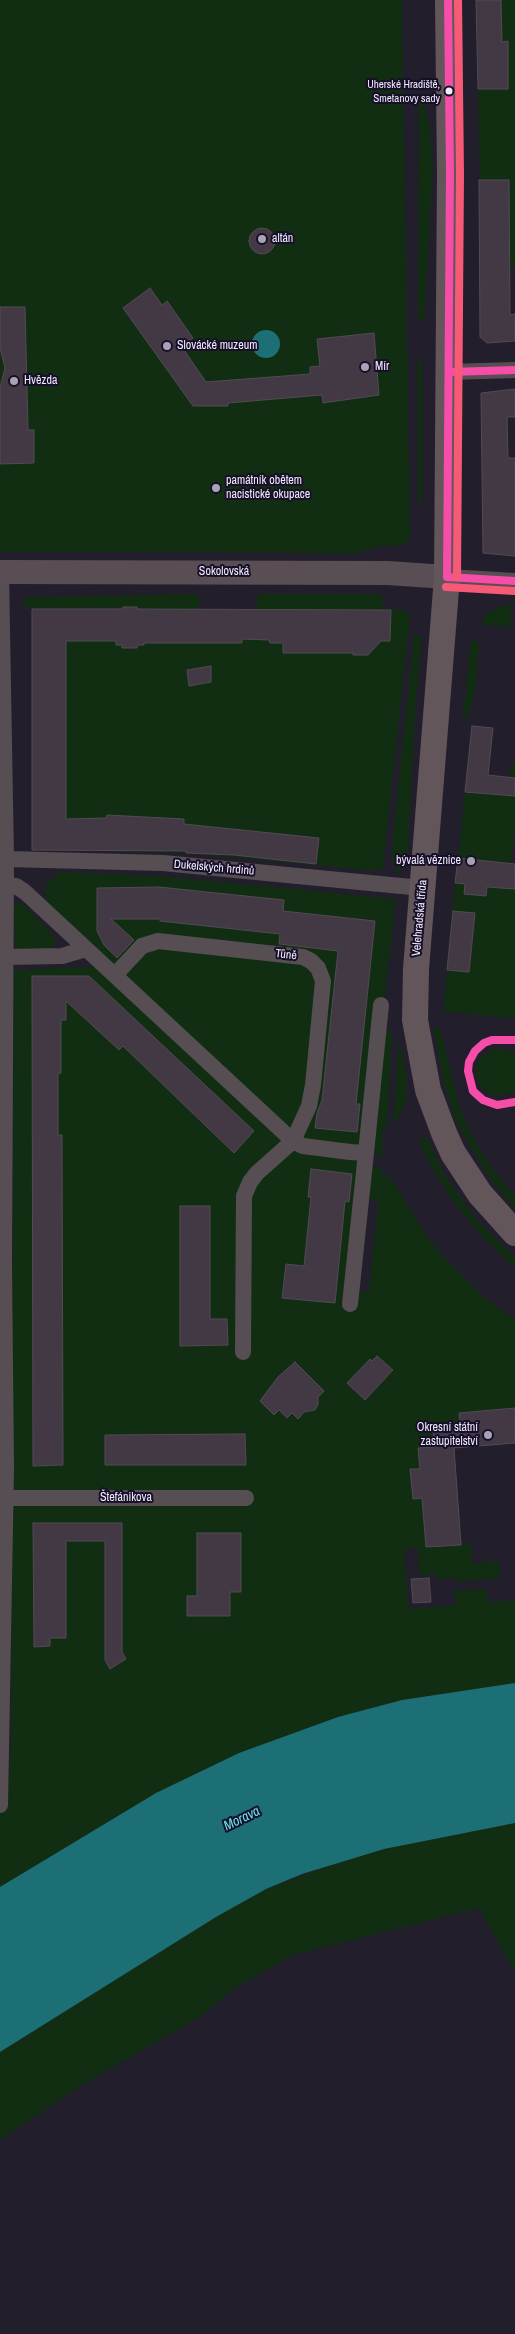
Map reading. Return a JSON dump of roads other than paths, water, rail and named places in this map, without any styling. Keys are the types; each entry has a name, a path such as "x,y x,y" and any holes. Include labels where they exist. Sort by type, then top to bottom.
{"main road":[{"name":"Velehradská třída","path":"448,0 449,372 447,577 416,969 415,1020 428,1090 444,1133 464,1171 498,1216 515,1233"},
{"name":"Sokolovská","path":"1,572 388,573 447,577"}],"street":[{"path":"449,372 515,370"},
{"path":"0,1803 6,1498 3,965 6,859 1,572"},
{"path":"447,577 515,581"},
{"name":"Dukelských hrdinů","path":"6,859 162,863 422,888"},
{"path":"5,884 21,888 292,1141 303,1146 366,1153"},
{"name":"Tůně","path":"115,975 142,946 158,941 304,957 315,964 322,976 323,985 313,1085 309,1106 292,1141 250,1182 244,1196 243,1352"},
{"path":"3,965 78,953 86,949"},
{"path":"350,1304 381,1005"},
{"name":"Štefánikova","path":"6,1498 246,1498"}],"water":[{"path":"266,330 276,334 280,344 276,354 266,358 256,354 252,344 256,334"},
{"name":"Morava","path":"515,1683 515,1823 384,1849 302,1874 266,1889 216,1917 0,2052 0,1887 156,1793 239,1753 338,1717 402,1700"}],"place":[{"name":"Uherské Hradiště, Smetanovy sady","path":"449,91"},
{"name":"altán","path":"262,239"},
{"name":"Slovácké muzeum","path":"167,346"},
{"name":"Mír","path":"365,367"},
{"name":"Hvězda","path":"14,381"},
{"name":"památník obětem nacistické okupace","path":"216,488"},
{"name":"bývalá věznice","path":"471,861"},
{"name":"Okresní státní zastupitelství","path":"488,1435"}]}
